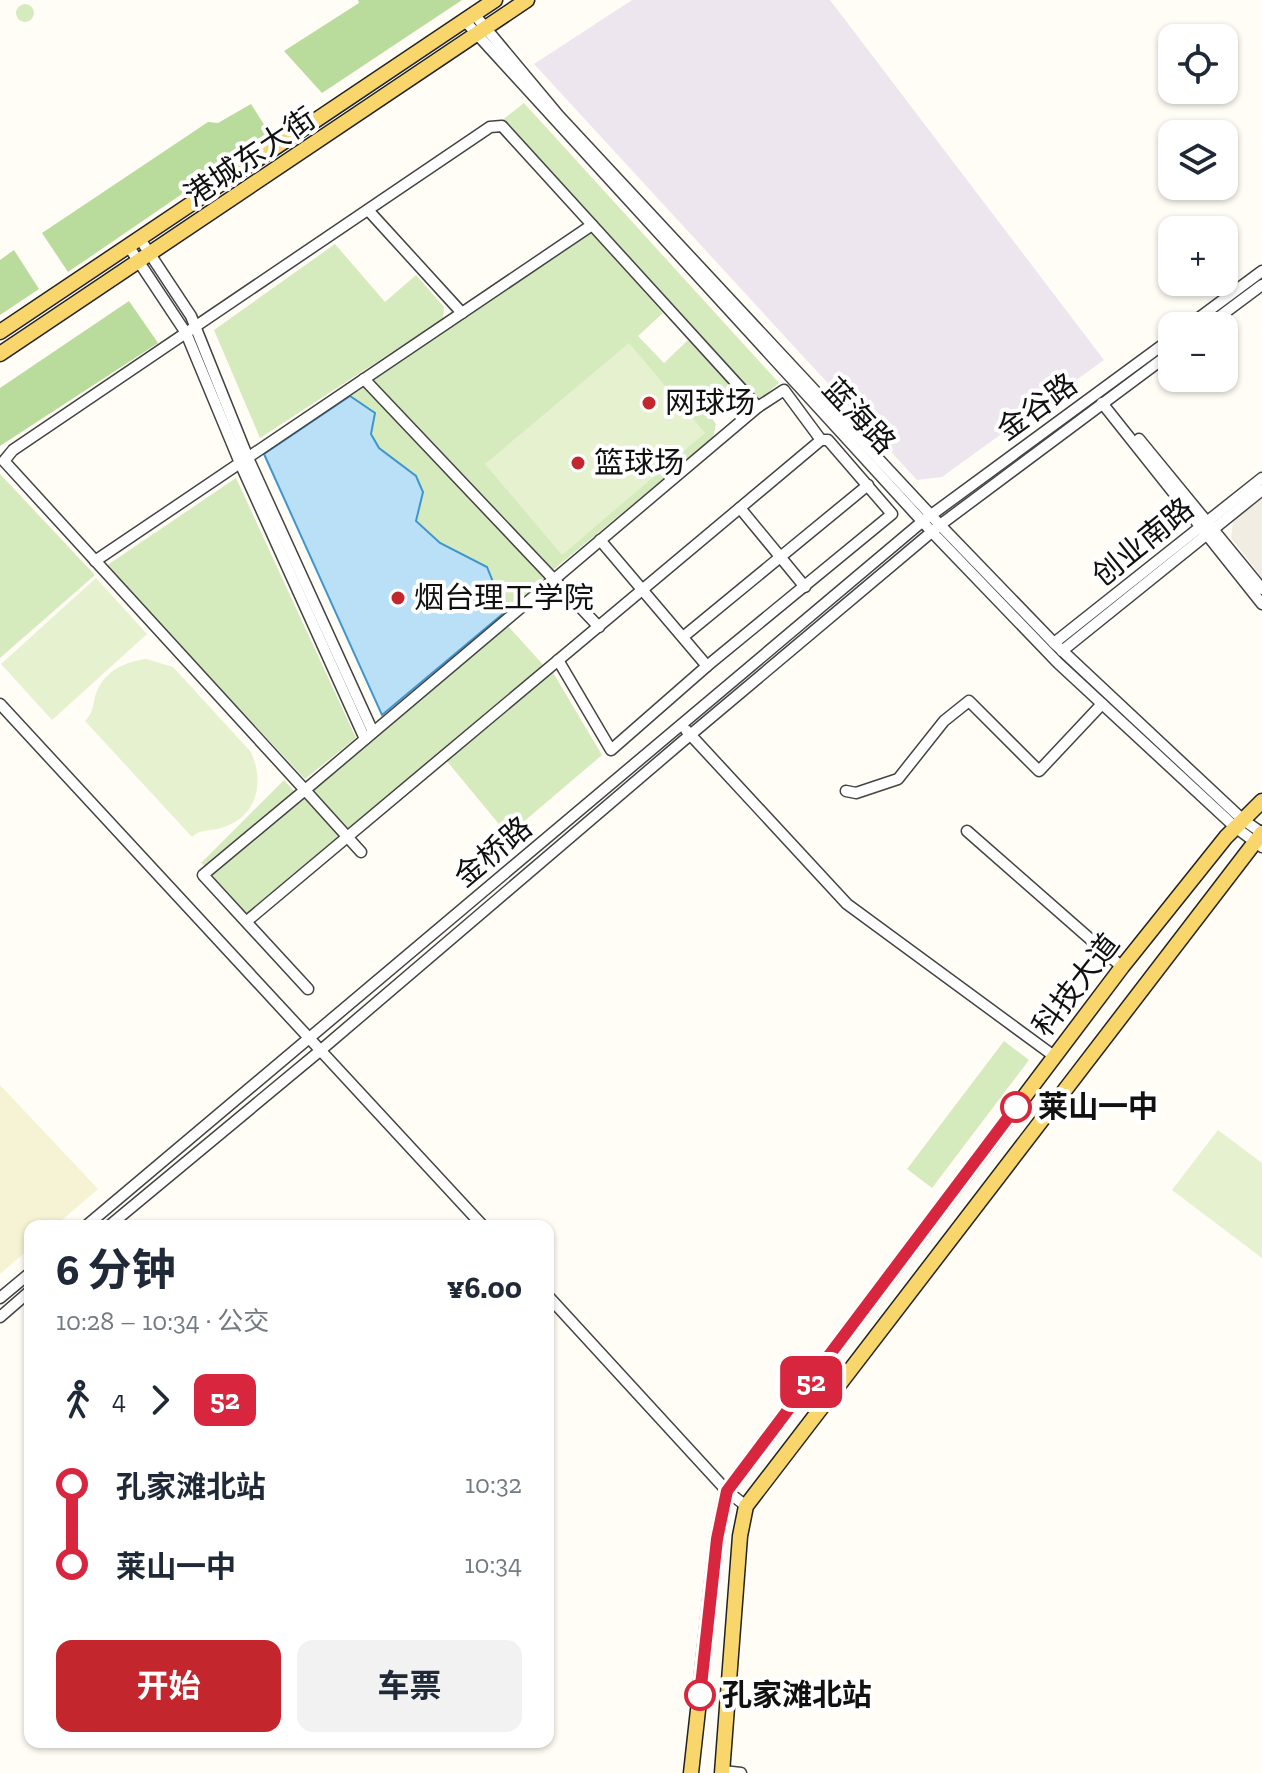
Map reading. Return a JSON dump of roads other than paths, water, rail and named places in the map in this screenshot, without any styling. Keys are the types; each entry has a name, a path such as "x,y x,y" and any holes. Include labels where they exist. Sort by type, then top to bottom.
{"main road":[{"name":"港城东大街","path":"0,332 495,0"},
{"name":"港城东大街","path":"0,354 527,0"},
{"name":"科技大道","path":"727,1491 1122,967 1239,823 1262,801"},
{"name":"科技大道","path":"746,1506 1260,837"},
{"path":"942,1209 961,1223"},
{"path":"691,1773 717,1539 727,1491"},
{"path":"722,1772 740,1536 746,1506"}],"street":[{"name":"蓝海路","path":"469,18 1058,663 1239,823"},
{"path":"361,852 4,461 13,450 490,127 502,126 758,407"},
{"path":"368,210 462,313"},
{"path":"95,561 592,225"},
{"path":"134,243 190,330 244,460 369,736"},
{"path":"1207,312 1262,271"},
{"path":"1226,312 1262,285"},
{"name":"金谷路","path":"927,518 1158,348"},
{"name":"金谷路","path":"936,529 1158,362"},
{"path":"364,379 599,627"},
{"path":"308,989 203,875 758,407 784,390 821,440"},
{"path":"1104,402 1262,589"},
{"path":"247,921 558,660 599,627 821,440 828,440 892,514 707,666 611,750 558,660"},
{"name":"创业南路","path":"1058,647 1207,527 1262,478"},
{"path":"683,637 868,485"},
{"name":"创业南路","path":"1207,527 1262,490"},
{"path":"740,508 805,587"},
{"name":"金桥路","path":"93,1220 927,518"},
{"path":"1207,527 1262,604"},
{"name":"蓝海路","path":"936,529 1239,823"},
{"name":"金桥路","path":"116,1220 936,529"},
{"path":"600,540 707,666"},
{"path":"846,791 856,793 898,779 944,721 969,701 1039,771 1102,704"},
{"path":"0,704 477,1220"},
{"path":"681,725 847,904 1054,1056"},
{"path":"1239,823 1260,837"},
{"path":"967,831 1122,967"},
{"path":"0,1298 24,1278"},
{"path":"0,1317 24,1296"},
{"path":"554,1303 727,1491 746,1506"},
{"path":"722,1772 741,1773"}],"water":[{"path":"350,396 375,413 371,434 379,448 416,476 423,492 416,521 440,543 487,567 505,612 382,715 264,454"}],"place":[{"name":"网球场","path":"649,403"},
{"name":"篮球场","path":"578,463"},
{"name":"烟台理工学院","path":"398,598"},
{"name":"莱山一中","path":"1016,1107"},
{"name":"孔家滩北站","path":"700,1695"}]}
